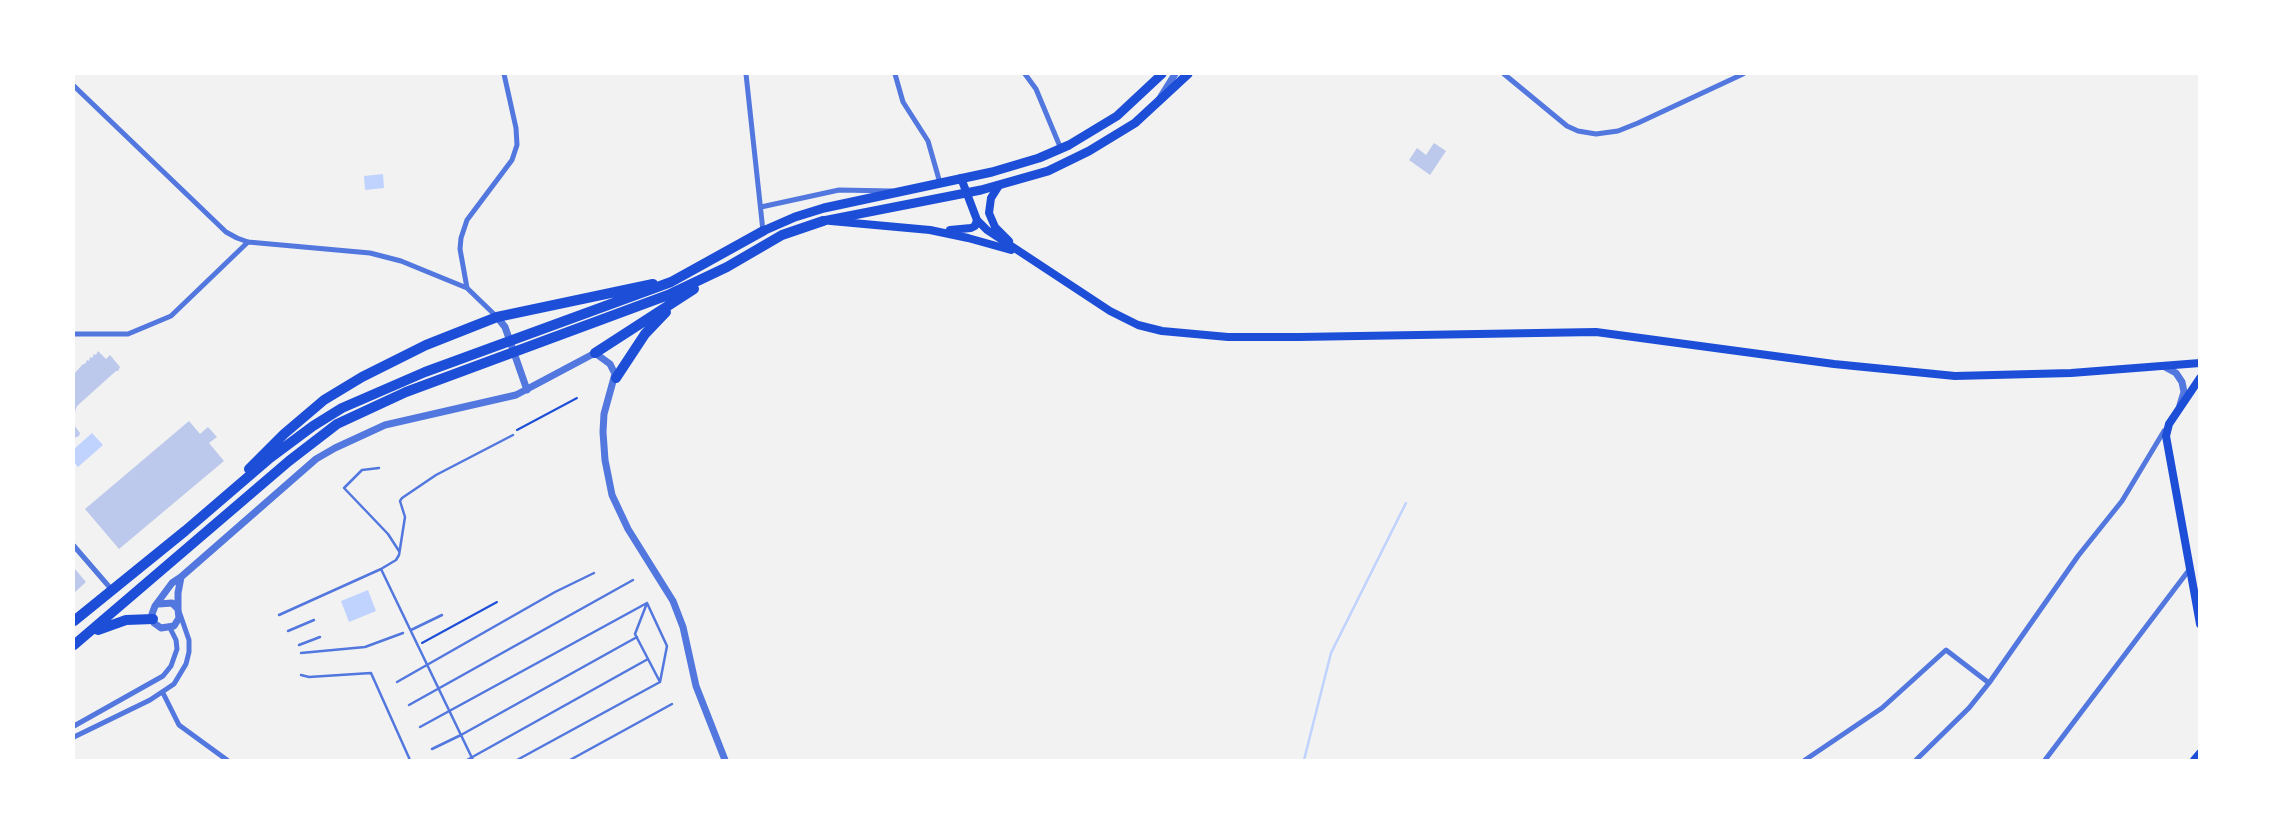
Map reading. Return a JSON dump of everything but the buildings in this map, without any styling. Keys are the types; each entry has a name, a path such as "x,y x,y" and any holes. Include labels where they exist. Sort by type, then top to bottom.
{"highway":[{"path":"595,353 727,267 782,235 823,221"},
{"path":"74,621 300,435 365,397 681,278 763,232"},
{"path":"74,645 289,461 337,424 406,392 668,295 727,267"},
{"path":"233,490 250,468 284,434 324,400 362,377 426,345 497,317 681,278"},
{"path":"616,378 645,334 676,301"},
{"path":"88,635 126,620 153,619"}],"main road":[{"path":"823,221 998,187 1048,171 1080,157 1129,127 1188,74"},
{"path":"763,232 804,214 1016,166 1061,149 1117,116 1157,75"},
{"path":"961,178 977,220 987,230 1073,288 1129,321 1154,330 1228,337 1403,337 1596,331 1834,364 1955,376 2071,373 2200,363"},
{"path":"998,187 989,203 991,219 1021,253"},
{"path":"823,221 930,230 968,229 975,226 977,220"},
{"path":"930,230 1021,253"},
{"path":"2200,378 2169,424 2166,440 2200,624"},
{"path":"2194,761 2200,752"}],"street":[{"path":"467,288 460,249 464,226 475,207 512,160 517,145 504,74"},
{"path":"746,74 763,232"},
{"path":"895,74 903,102 928,141 940,183"},
{"path":"1025,74 1035,86 1061,149"},
{"path":"1156,104 1175,74"},
{"path":"1504,74 1567,126 1596,134 1618,131 1639,123 1743,74"},
{"path":"74,86 226,232 248,242 370,253 411,265 467,288 505,327 527,390"},
{"path":"761,207 847,189 900,191"},
{"path":"74,334 128,334 171,316 248,242"},
{"path":"181,578 178,623 170,628 161,628 153,619 153,610 172,583 316,459 385,425 527,390 595,353 613,367 616,378 605,409 603,432 606,469 612,495 628,529 673,601 696,686 725,761"},
{"path":"2164,366 2172,370 2182,382 2184,392 2180,405"},
{"path":"1916,761 1969,708 1989,683 2078,556 2128,492 2169,424"},
{"path":"74,546 112,590"},
{"path":"2045,761 2189,570"},
{"path":"74,737 163,693 178,678 188,657 189,640 179,611 172,603 159,604"},
{"path":"74,726 163,676 174,661 177,649 170,628"},
{"path":"1805,761 1882,708 1946,650 1989,683"},
{"path":"163,693 179,725 227,761"}],"lane":[{"path":"279,615 396,560 405,517 400,501 436,475 513,435"},
{"path":"379,468 362,470 344,488 388,534 399,551"},
{"path":"381,569 473,759"},
{"path":"397,682 555,592 594,573"},
{"path":"409,705 633,580"},
{"path":"647,603 635,634 660,682"},
{"path":"647,603 667,646 660,682"},
{"path":"420,727 647,603"},
{"path":"411,630 442,615"},
{"path":"288,631 314,620"},
{"path":"302,653 365,647 403,633"},
{"path":"299,645 320,637"},
{"path":"432,749 461,736 637,637"},
{"path":"467,761 648,659"},
{"path":"301,676 333,677 371,673 411,761"},
{"path":"517,761 660,682"},
{"path":"570,761 672,704"}],"path":[{"path":"513,435 512,432 577,398"},
{"path":"418,645 496,602"}],"water":[{"path":"383,174 384,188 365,190 364,176"},
{"path":"92,433 103,445 78,467 74,462 74,449"},
{"path":"368,590 376,611 349,622 341,601"}],"waterway":[{"path":"1304,760 1331,653 1406,503"}]}
